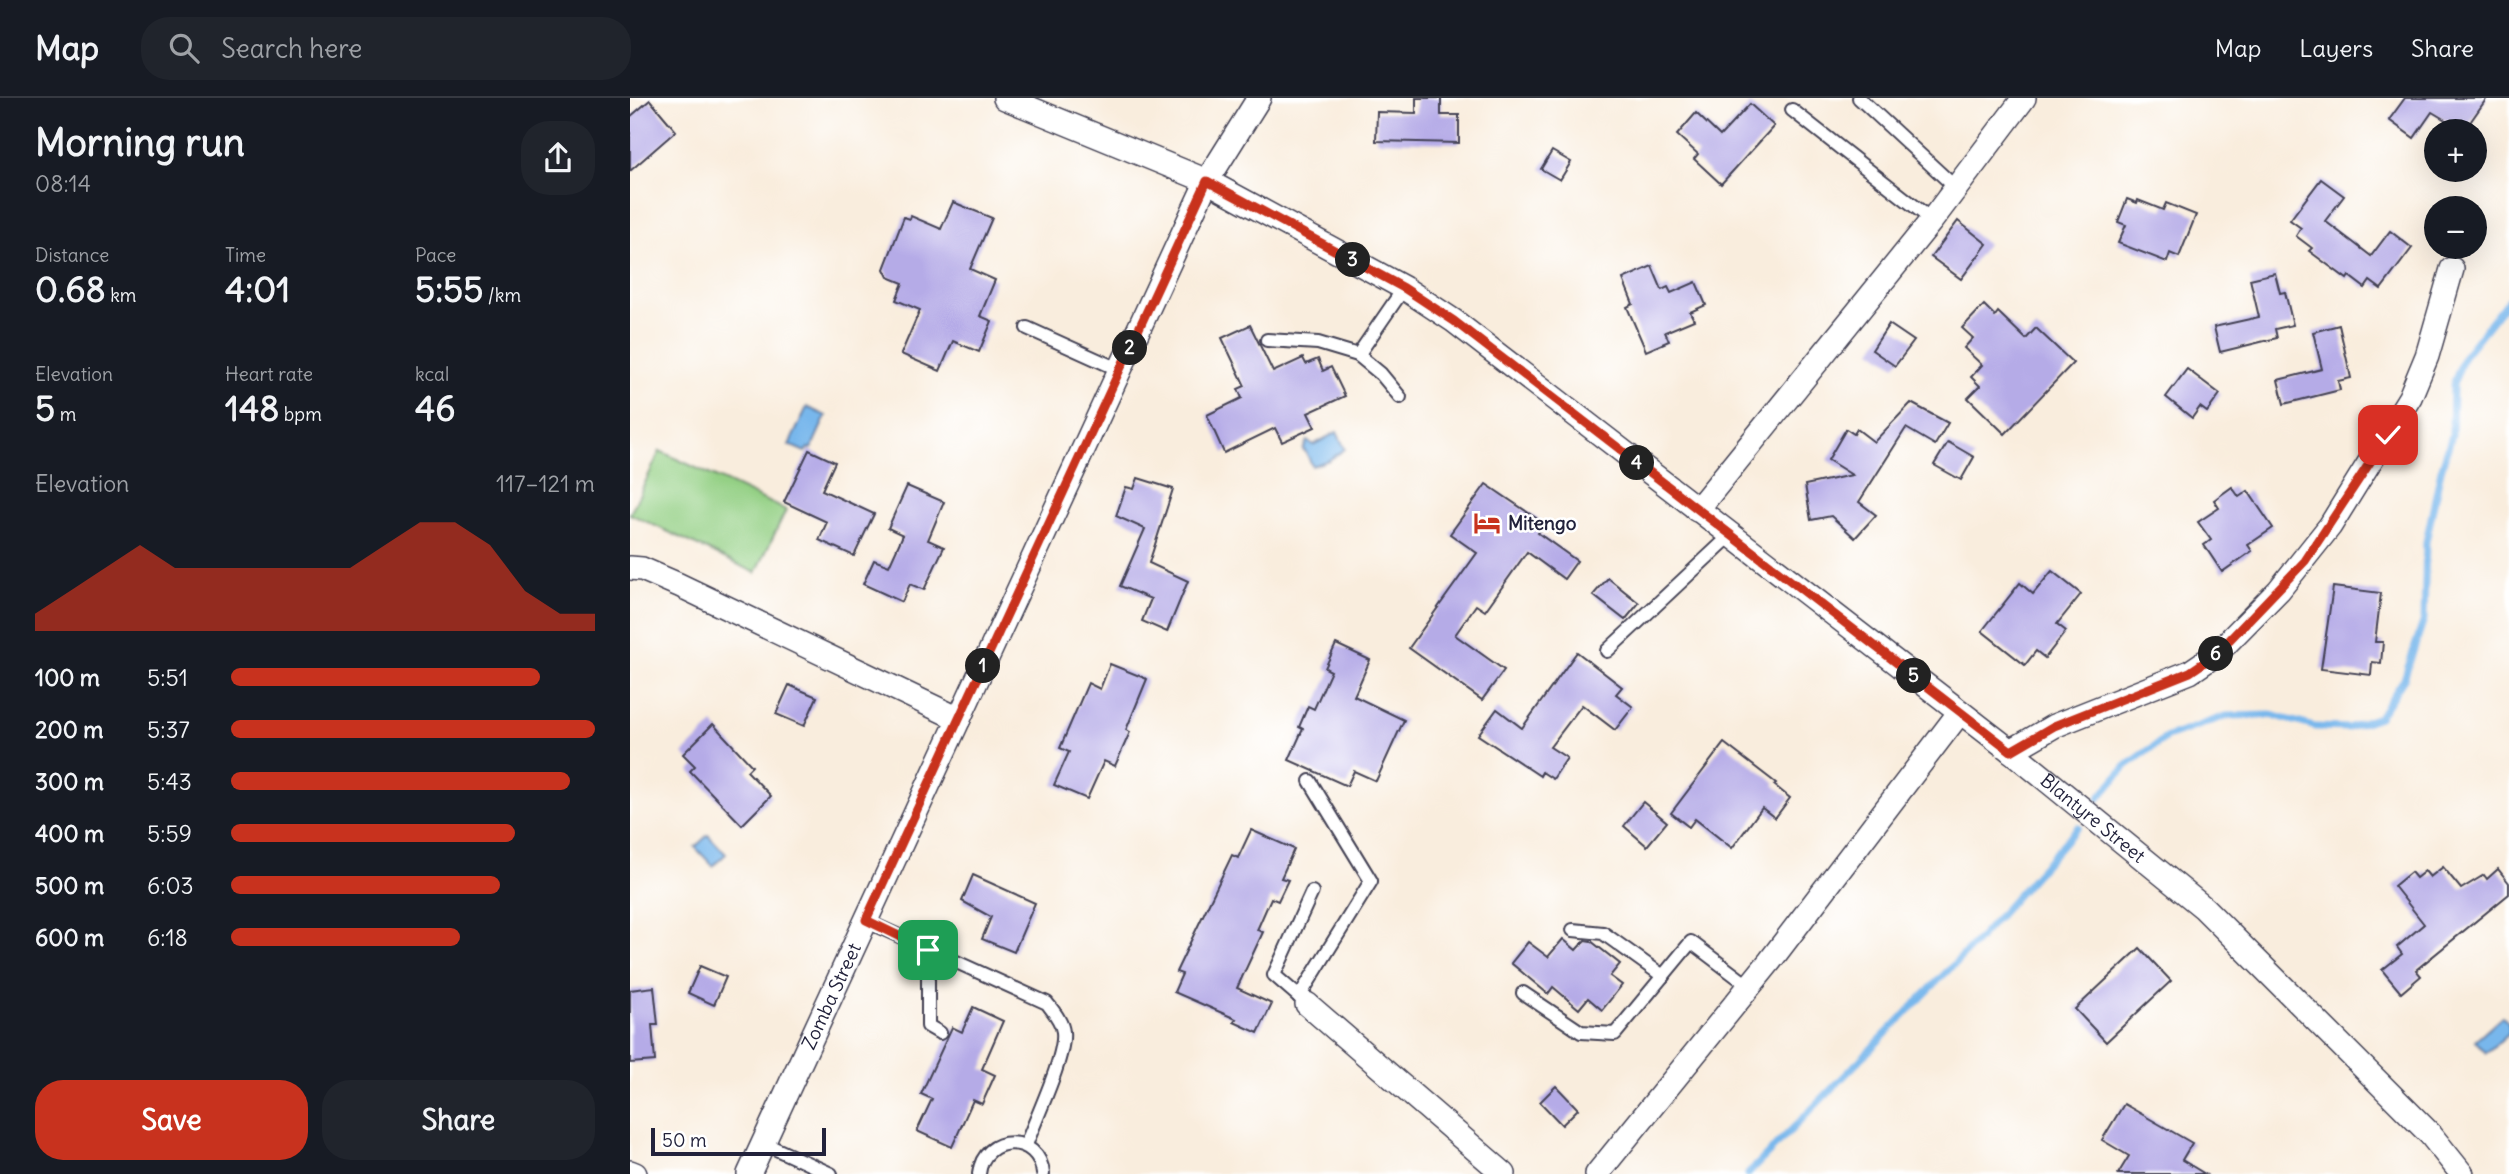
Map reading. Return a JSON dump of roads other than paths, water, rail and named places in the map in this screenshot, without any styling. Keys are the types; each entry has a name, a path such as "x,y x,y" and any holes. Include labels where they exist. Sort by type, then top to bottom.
{"street":[{"name":"Blantyre Street","path":"1005,98 1207,181 1404,288 1480,341 2011,751 2204,908 2430,1134 2462,1174"},
{"name":"Zomba Street","path":"749,1174 1207,181 1259,98"},
{"path":"1698,510 1933,220 2024,98"},
{"path":"2011,751 2054,726 2190,672 2215,655 2279,590 2330,526 2410,397 2427,356 2452,269"},
{"path":"630,568 642,569 679,585 959,719"},
{"path":"1597,1174 1749,986 1960,712"},
{"path":"1303,1000 1504,1174"}],"lane":[{"path":"1860,98 1956,188"},
{"path":"1792,110 1933,220"},
{"path":"1357,355 1404,288"},
{"path":"1027,328 1119,370"},
{"path":"1267,340 1318,343 1357,355 1381,374 1400,397"},
{"path":"1607,651 1731,535"},
{"path":"1310,781 1371,881 1303,1000 1274,975 1312,892"},
{"path":"866,920 1047,1003 1057,1017 1063,1032 1058,1061 1026,1145"},
{"path":"1573,930 1603,933 1663,976"},
{"path":"1522,993 1581,1032 1615,1034 1691,942 1749,986"},
{"path":"928,950 928,1026 940,1033"},
{"path":"979,1174 982,1161 995,1146 1016,1142 1026,1145 1041,1161 1043,1174"},
{"path":"763,1143 831,1174"}],"water":[{"path":"807,407 826,416 811,449 808,448 805,452 789,445"},
{"path":"1337,432 1345,449 1329,460 1312,466 1303,450 1307,441 1313,445"},
{"path":"708,835 726,854 713,866 695,847"},
{"path":"2502,1016 2509,1024 2509,1033 2486,1053 2475,1040"}],"waterway":[{"path":"2099,798 2126,766 2167,737 2226,716 2272,715 2315,727 2348,728 2379,717 2404,679 2424,619 2426,542 2441,470 2452,435 2453,385 2464,356 2509,299"},
{"path":"1748,1174 1976,942 2078,827"}],"place":[{"name":"Mitengo","path":"1487,523"}]}
